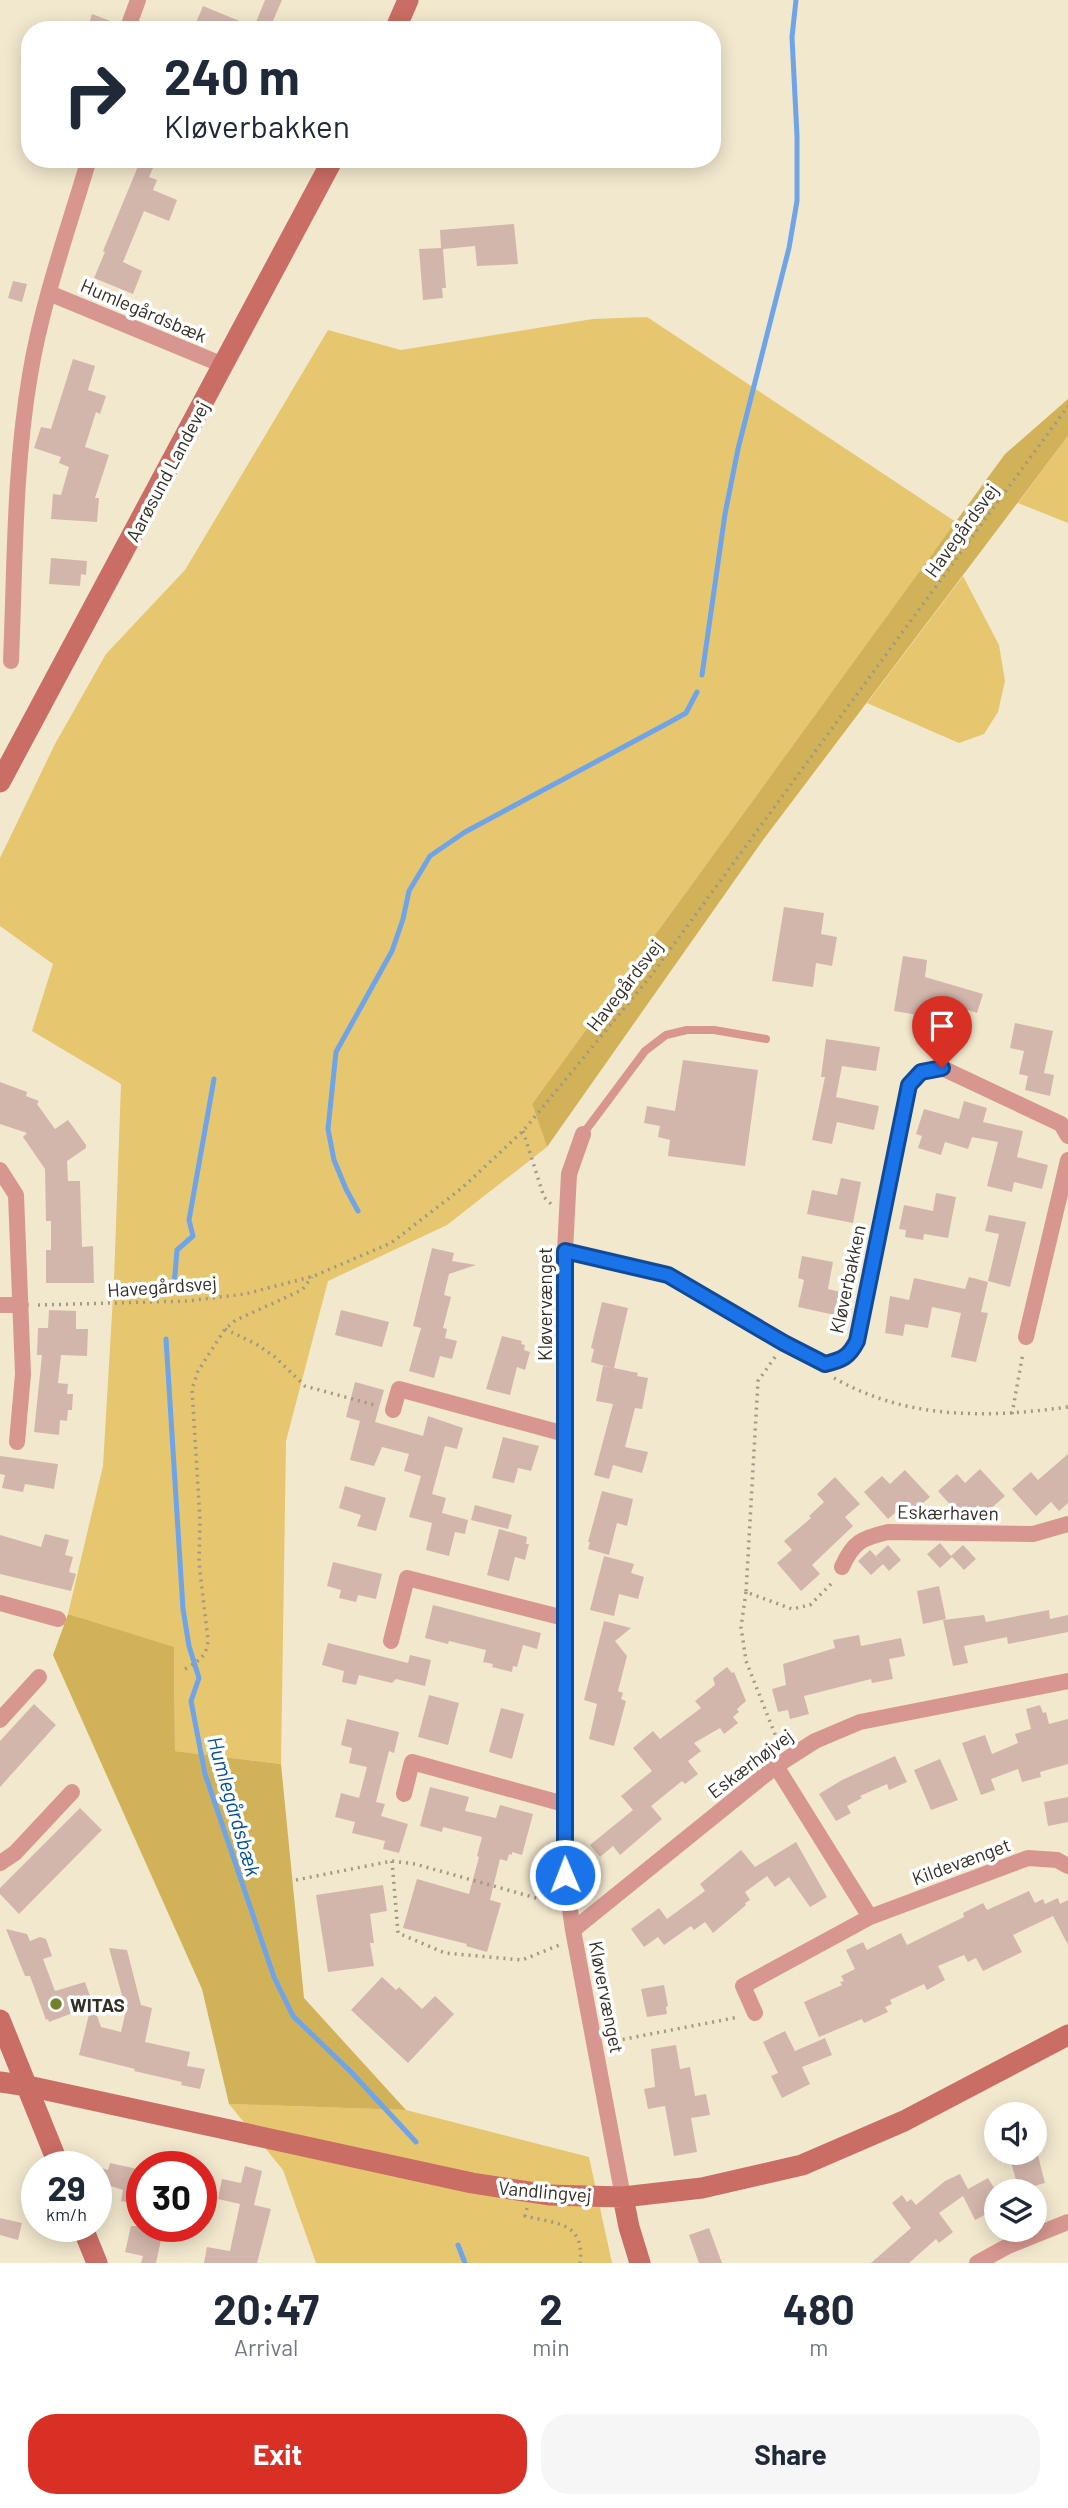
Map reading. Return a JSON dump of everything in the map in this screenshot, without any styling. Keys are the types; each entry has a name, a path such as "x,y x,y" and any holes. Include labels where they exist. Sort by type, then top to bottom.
{"street":[{"path":"130,21 138,0"},
{"path":"399,21 408,0"},
{"name":"Humlegårdsbæk","path":"10,661 20,455 30,374 49,293 86,168"},
{"name":"Aarøsund Landevej","path":"0,782 328,168"},
{"name":"Humlegårdsbæk","path":"49,293 223,365"},
{"name":"Kløverbakken","path":"825,1364 850,1355 857,1341 909,1085 921,1072 942,1068 1061,1124 1068,1136"},
{"name":"Kløvervænget","path":"583,1134 569,1174 565,1219 565,1875 623,2197"},
{"path":"1026,1337 1068,1160"},
{"path":"0,1170 16,1195 23,1374 17,1442"},
{"path":"565,1251 668,1275 825,1364"},
{"path":"0,1305 21,1305"},
{"path":"393,1410 399,1390 565,1434"},
{"name":"Eskærhaven","path":"842,1567 850,1550 865,1537 888,1532 1033,1534 1068,1524"},
{"path":"391,1641 407,1578 564,1618"},
{"path":"0,1603 58,1619"},
{"path":"0,1720 39,1677"},
{"name":"Eskærhøjvej","path":"574,1934 780,1763 815,1741 860,1722 1068,1681"},
{"path":"404,1794 412,1762 564,1804"},
{"path":"780,1763 870,1917"},
{"path":"0,1863 15,1853 72,1792"},
{"name":"Kildevænget","path":"755,2014 743,1986 870,1917 1028,1858 1057,1860 1068,1866"},
{"path":"0,2020 53,2151"},
{"name":"Vandlingvej","path":"0,2082 472,2183 549,2195 623,2197 702,2188 802,2165 904,2121 1068,2035"},
{"path":"623,2197 640,2263"},
{"path":"977,2263 1008,2246 1068,2222"},
{"path":"88,2242 97,2263"}],"lane":[{"path":"583,1134 645,1051 666,1035 687,1030 714,1030 766,1040"}],"path":[{"name":"Havegårdsvej","path":"21,1305 187,1301 245,1294 314,1276 391,1243 462,1188 523,1131 650,977 1068,406"},
{"path":"523,1131 544,1197 565,1219"},
{"path":"185,1669 201,1660 208,1640 198,1563 200,1520 192,1389 198,1371 225,1329 236,1320 302,1290 314,1276"},
{"path":"225,1329 275,1357 305,1386 393,1410"},
{"path":"1012,1415 1026,1337"},
{"path":"780,1763 746,1661 741,1627 746,1592 758,1381 784,1343"},
{"path":"825,1364 835,1379 899,1404 956,1414 1012,1415 1068,1406"},
{"path":"746,1592 792,1609 810,1605 831,1586 842,1567"},
{"path":"392,1861 398,1933 445,1953 522,1960 574,1934"},
{"path":"296,1880 392,1861 415,1864 547,1902 570,1906"},
{"path":"594,2045 755,2014"},
{"path":"530,2192 525,2216 574,2231 582,2249 580,2263"}],"shaded area":[{"path":"647,317 956,522 532,1104 547,1147 447,1225 328,1281 286,1441 281,1764 175,1751 174,1648 68,1614 103,1466 114,1280 121,1084 32,1031 53,964 0,926 0,858 55,744 106,654 185,570 328,330 401,350 593,319"},
{"path":"1068,399 1068,436 763,840 547,1147 532,1104 1005,454"},
{"path":"1068,436 1068,523 1018,503"},
{"path":"963,576 999,645 1005,681 998,712 984,734 959,743 867,703"},
{"path":"68,1614 174,1647 175,1751 281,1764 304,1998 406,2110 229,2104 202,1989 53,1655"},
{"path":"229,2104 406,2110 589,2157 612,2263 316,2263 283,2170"}],"building":[{"path":"265,0 282,0 273,21 256,21"},
{"path":"203,6 239,21 197,21"},
{"path":"92,14 110,21 90,21"},
{"path":"137,168 153,168 149,177 157,180 153,190 177,200 169,221 144,211 123,262 142,271 133,294 94,278 105,252 103,251"},
{"path":"514,224 518,264 477,266 475,246 443,249 446,288 442,288 443,298 423,300 419,249 441,248 440,230"},
{"path":"13,281 27,284 22,302 8,298"},
{"path":"73,359 95,366 88,390 106,396 100,414 96,412 85,447 109,455 95,498 99,498 97,522 51,519 53,494 61,495 69,467 59,463 61,457 34,448 41,427 51,429"},
{"path":"51,558 87,561 86,575 81,574 80,586 49,584"},
{"path":"784,907 824,913 821,934 837,937 832,966 816,963 813,987 772,981"},
{"path":"903,956 927,960 925,977 983,994 977,1013 965,1009 954,1045 930,1038 936,1018 894,1011"},
{"path":"1015,1023 1053,1031 1044,1073 1054,1075 1050,1096 1025,1090 1028,1076 1019,1074 1024,1051 1010,1048"},
{"path":"826,1039 880,1047 876,1071 842,1066 836,1097 879,1106 874,1130 837,1122 832,1144 812,1140 825,1077 821,1077"},
{"path":"683,1060 758,1070 745,1166 668,1156 670,1140 658,1137 660,1126 644,1123 647,1106 675,1111"},
{"path":"0,1082 27,1092 26,1096 39,1101 37,1104 55,1129 68,1120 86,1145 86,1148 67,1161 68,1181 80,1181 82,1247 93,1246 94,1283 46,1283 46,1250 51,1250 51,1221 46,1221 45,1169 23,1137 27,1133 0,1124"},
{"path":"964,1101 987,1108 983,1122 1023,1131 1017,1157 1048,1165 1042,1189 1014,1182 1012,1192 987,1186 998,1142 972,1137 968,1149 945,1142 941,1155 918,1148 922,1136 916,1134 924,1109 959,1119"},
{"path":"841,1178 861,1182 853,1223 807,1214 812,1190 837,1195"},
{"path":"936,1193 956,1197 948,1238 924,1234 923,1240 905,1237 906,1230 899,1229 904,1205 933,1211"},
{"path":"989,1215 1026,1222 1010,1287 988,1281 999,1234 985,1231"},
{"path":"432,1248 454,1253 452,1261 476,1265 449,1274 444,1295 451,1297 443,1328 447,1329 445,1338 457,1341 452,1359 440,1356 434,1378 409,1371 421,1328 413,1326"},
{"path":"802,1256 833,1262 828,1289 848,1294 844,1317 798,1307 804,1280 798,1278"},
{"path":"969,1277 988,1282 981,1312 988,1313 976,1362 951,1357 961,1313 932,1307 928,1328 905,1324 903,1336 885,1333 890,1296 909,1300 914,1278 965,1289"},
{"path":"602,1302 628,1308 614,1368 648,1378 642,1409 635,1408 625,1447 648,1452 642,1473 613,1465 609,1479 594,1475 613,1404 596,1401 603,1366 612,1368 591,1362 594,1349 591,1348"},
{"path":"49,1310 76,1311 76,1329 88,1329 87,1356 61,1355 58,1383 68,1384 67,1394 73,1394 72,1410 68,1410 67,1421 60,1420 59,1435 34,1432 42,1355 37,1355 38,1328 48,1328"},
{"path":"341,1310 389,1322 382,1347 335,1335"},
{"path":"502,1336 522,1341 524,1350 530,1352 525,1370 517,1367 510,1395 486,1389"},
{"path":"355,1382 384,1390 375,1422 423,1436 428,1416 463,1428 457,1449 445,1446 432,1494 446,1498 442,1513 468,1520 465,1534 455,1532 449,1556 426,1550 432,1523 409,1517 421,1476 404,1471 409,1454 382,1447 374,1466 350,1460 360,1421 346,1417"},
{"path":"503,1437 539,1446 531,1471 518,1468 514,1483 492,1478"},
{"path":"1068,1454 1068,1503 1059,1511 1051,1502 1036,1516 1012,1489 1031,1472 1038,1480"},
{"path":"0,1456 58,1464 54,1489 25,1484 23,1492 2,1488 5,1475 0,1474"},
{"path":"980,1469 1005,1496 986,1513 978,1505 963,1519 938,1491 957,1474 965,1483"},
{"path":"905,1470 930,1497 911,1514 903,1506 888,1519 864,1492 882,1476 890,1484"},
{"path":"835,1477 860,1504 845,1517 853,1526 812,1565 820,1574 801,1591 777,1563 792,1550 784,1541 811,1518 809,1516 824,1502 817,1494"},
{"path":"345,1486 386,1498 376,1531 357,1526 361,1515 339,1508"},
{"path":"602,1491 633,1499 627,1526 617,1523 609,1555 588,1549"},
{"path":"475,1505 512,1515 508,1529 471,1520"},
{"path":"499,1529 527,1537 526,1544 529,1544 525,1560 515,1557 509,1581 487,1575"},
{"path":"45,1534 69,1540 65,1555 73,1557 69,1572 76,1574 71,1591 0,1574 0,1535 41,1547"},
{"path":"940,1543 951,1556 963,1545 976,1559 964,1570 952,1557 940,1568 927,1554"},
{"path":"888,1545 901,1560 889,1571 876,1556"},
{"path":"870,1550 883,1564 871,1575 858,1561"},
{"path":"604,1556 634,1564 631,1573 644,1577 638,1599 619,1594 614,1616 590,1610"},
{"path":"333,1562 382,1574 376,1599 358,1595 356,1602 339,1598 341,1590 327,1586"},
{"path":"939,1586 946,1619 923,1624 917,1591"},
{"path":"433,1605 541,1633 537,1649 523,1645 517,1667 513,1666 512,1672 492,1667 493,1664 483,1662 486,1650 425,1638"},
{"path":"1049,1610 1050,1619 1068,1615 1068,1632 1008,1644 1007,1637 964,1646 968,1663 953,1666 943,1620 984,1615 986,1622"},
{"path":"604,1621 631,1628 615,1641 627,1656 618,1691 623,1693 621,1699 626,1701 614,1746 589,1739 597,1704 584,1700"},
{"path":"859,1635 861,1646 901,1638 905,1656 889,1659 893,1679 872,1683 871,1679 804,1696 809,1714 790,1719 788,1710 778,1712 772,1689 786,1685 783,1664 835,1648 833,1640"},
{"path":"328,1643 408,1663 410,1655 431,1660 425,1686 396,1679 392,1683 359,1675 356,1685 342,1682 344,1671 322,1665"},
{"path":"727,1667 734,1672 746,1701 733,1717 738,1723 724,1734 720,1728 694,1743 701,1751 688,1761 698,1774 685,1784 682,1781 651,1806 662,1819 620,1855 613,1846 600,1857 590,1845 633,1810 621,1796 652,1771 633,1748 653,1731 660,1739 701,1708 695,1701 715,1685 713,1678"},
{"path":"429,1695 459,1703 448,1745 418,1737"},
{"path":"34,1704 56,1725 0,1787 0,1741"},
{"path":"1040,1705 1043,1713 1046,1712 1049,1724 1068,1719 1068,1764 1040,1772 1041,1777 1022,1782 1018,1769 991,1779 995,1790 981,1795 962,1743 985,1735 992,1754 1018,1743 1015,1734 1031,1729 1026,1709"},
{"path":"501,1708 524,1714 512,1759 489,1752"},
{"path":"347,1719 399,1732 394,1753 389,1751 376,1802 385,1804 381,1816 408,1824 399,1853 383,1849 385,1841 352,1833 355,1822 335,1817 341,1793 359,1798 367,1767 349,1763 352,1748 341,1745"},
{"path":"895,1756 907,1782 889,1790 887,1784 860,1796 862,1798 847,1806 851,1813 836,1821 819,1794 842,1780"},
{"path":"940,1759 958,1800 931,1810 914,1770"},
{"path":"430,1787 469,1797 465,1811 496,1818 500,1805 533,1814 522,1855 512,1852 507,1861 500,1859 490,1900 501,1903 487,1952 466,1946 467,1944 403,1928 417,1879 469,1894 479,1857 477,1856 482,1837 443,1827 442,1832 420,1826"},
{"path":"1068,1797 1068,1822 1048,1826 1044,1802"},
{"path":"80,1808 102,1830 19,1914 0,1894 0,1888"},
{"path":"796,1842 827,1897 810,1907 789,1877 775,1887 767,1876 745,1892 750,1900 713,1933 705,1922 694,1930 691,1926 664,1945 658,1937 644,1947 631,1929 659,1908 667,1919 705,1891 700,1884 741,1850 755,1867"},
{"path":"383,1885 387,1911 370,1914 374,1943 370,1943 374,1966 328,1972 316,1895"},
{"path":"1029,1891 1035,1903 1043,1899 1045,1904 1058,1898 1060,1904 1068,1900 1068,1945 1053,1916 1013,1935 1022,1952 983,1971 976,1958 968,1962 964,1955 938,1966 945,1980 927,1990 924,1984 890,2000 892,2004 885,2007 888,2012 864,2023 862,2019 819,2037 804,2002 842,1985 840,1982 844,1981 841,1976 855,1969 846,1950 863,1942 867,1950 901,1933 907,1945 964,1917 963,1913 983,1903 987,1910"},
{"path":"6,1929 27,1934 30,1941 40,1937 46,1939 52,1956 43,1959 55,1991 85,1982 101,2027 121,2032 126,2010 109,1948 127,1950 141,2005 152,2008 145,2042 190,2052 187,2066 205,2069 200,2089 79,2055 91,2006 49,2022 46,2020 30,1976 25,1976"},
{"path":"382,1977 396,1990 399,1987 422,2009 435,1996 454,2014 408,2063 351,2010"},
{"path":"664,1985 667,2014 647,2017 641,1989"},
{"path":"785,2031 795,2051 825,2038 832,2055 802,2067 810,2084 782,2098 771,2076 778,2073 763,2042"},
{"path":"676,2045 680,2069 690,2067 695,2096 706,2094 710,2115 691,2118 697,2152 674,2156 665,2106 648,2109 644,2089 655,2087 651,2049"},
{"path":"112,2163 126,2166 126,2202 121,2201 123,2190 112,2186"},
{"path":"1012,2165 1040,2165 1044,2179 1016,2179"},
{"path":"245,2166 262,2171 254,2205 271,2209 257,2263 204,2263 207,2247 230,2251 240,2204 218,2199 222,2179 241,2183"},
{"path":"960,2174 968,2189 984,2180 984,2215 975,2220 963,2196 939,2213 953,2232 939,2243 936,2239 909,2263 871,2263 911,2228 892,2203 902,2195 907,2202 911,2199 916,2205 945,2181"},
{"path":"0,2218 21,2223 18,2240 0,2235"},
{"path":"709,2228 722,2263 699,2263 689,2235"},
{"path":"127,2242 161,2242 156,2263 141,2263 143,2256 125,2252"}],"waterway":[{"path":"702,675 725,514 738,449 789,248 797,201 792,37 796,0"},
{"path":"358,1211 334,1160 328,1129 336,1052 392,951 409,891 430,856 465,832 686,713 697,692"},
{"name":"Humlegårdsbæk","path":"174,1286 177,1250 193,1236 189,1220 214,1079"},
{"name":"Humlegårdsbæk","path":"166,1339 183,1609 189,1646 199,1678 191,1701 205,1774 274,1977 293,2016 351,2072 416,2142"},
{"name":"Humlegårdsbæk","path":"458,2245 465,2263"}],"place":[{"name":"WITAS","path":"56,2004"}],"route":[{"path":"565,1875 565,1251 668,1275 825,1364 842,1360 850,1355 857,1341 909,1085 921,1072 942,1068"}]}
